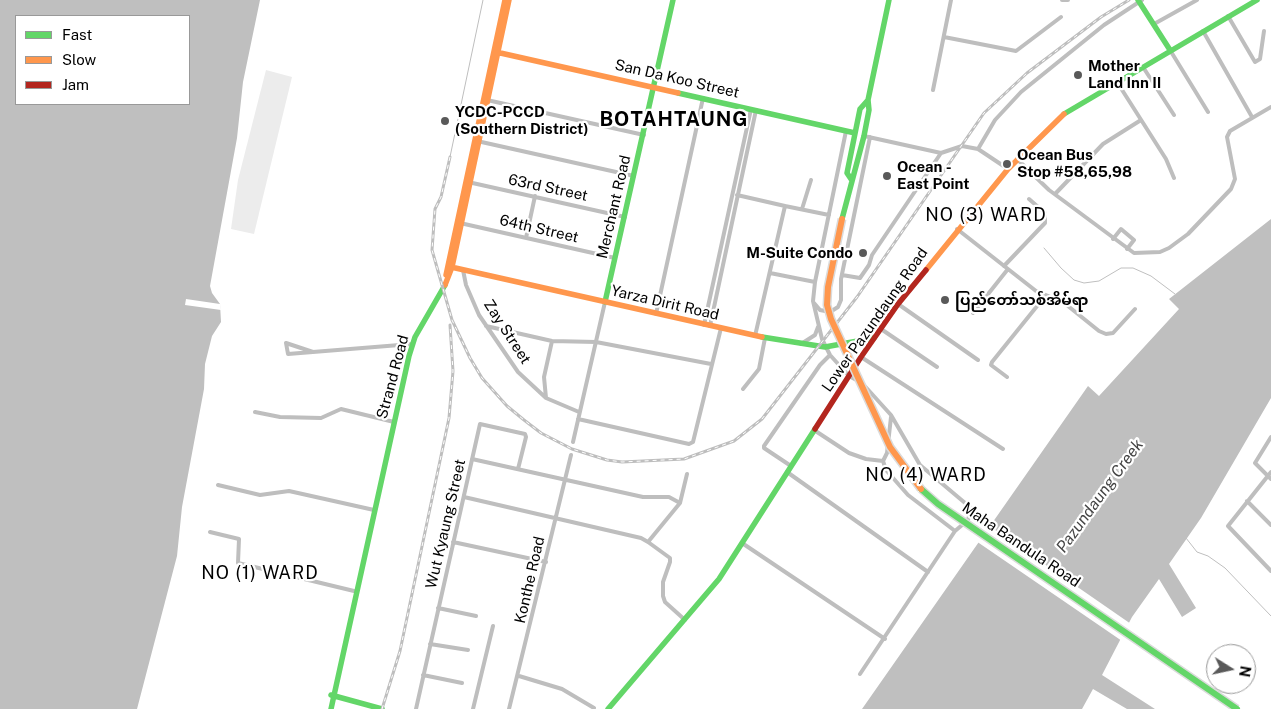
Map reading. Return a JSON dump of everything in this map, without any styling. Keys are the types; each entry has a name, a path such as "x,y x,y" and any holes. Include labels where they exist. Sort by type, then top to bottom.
{"main road":[{"name":"Strand Road","path":"329,709 410,344 447,281 496,52 505,0"},
{"name":"Strand Road","path":"496,52 510,0"},
{"name":"Merchant Road","path":"605,302 655,87 673,0"},
{"name":"Maha Bandula Road","path":"889,0 868,100 867,136 855,173 851,178 828,287 827,305 836,331 890,447 912,479 938,504 1237,709"},
{"path":"1140,0 1170,50"},
{"name":"Lower Pazundaung Road","path":"608,709 718,579 861,357 898,304 957,229 1017,159 1059,117 1257,0"},
{"name":"San Da Koo Street","path":"496,52 855,133"},
{"name":"Maha Bandula Road","path":"851,178 847,173 860,109 868,100"},
{"name":"Yarza Dirit Road","path":"450,267 800,345 825,346 874,338"},
{"name":"Strand Road","path":"332,696 373,510"},
{"path":"332,696 382,709"}],"street":[{"path":"933,90 951,0"},
{"path":"1062,0 1068,0"},
{"path":"978,149 995,120 1021,92 1056,62 1140,0"},
{"path":"1154,24 1197,0"},
{"path":"1228,16 1256,62 1260,59 1264,31"},
{"path":"944,37 1016,51 1061,17"},
{"path":"1203,31 1252,117"},
{"path":"1170,50 1208,112"},
{"path":"1143,67 1174,115"},
{"path":"1116,82 1166,159 1174,178"},
{"path":"656,314 703,98"},
{"path":"486,100 644,135"},
{"path":"1017,159 1055,194 1127,249 1134,253 1160,252 1169,248 1212,211 1234,184 1227,136 1230,130 1271,107"},
{"path":"707,325 718,259 735,195 754,109"},
{"path":"1055,194 1103,144 1141,120"},
{"path":"846,131 815,282 813,302 818,327 830,355 849,376 862,383 891,416 920,465 971,508 968,520 955,532 860,674"},
{"path":"813,302 820,310 825,312 833,311 838,307 841,300 842,275 867,136 941,153 962,146 978,149 1008,170"},
{"path":"477,141 634,176"},
{"path":"842,275 860,278 869,265 872,255 941,153"},
{"path":"802,209 811,180"},
{"name":"63rd Street","path":"468,182 625,217"},
{"path":"735,195 829,215"},
{"path":"707,325 730,234 735,195"},
{"path":"526,238 535,196"},
{"path":"1004,266 1045,223 1045,213 1029,199"},
{"path":"755,336 785,206"},
{"name":"64th Street","path":"460,223 615,258"},
{"path":"957,229 1036,291 1063,302 1098,331 1106,334 1113,333 1135,309"},
{"path":"1113,239 1121,229 1134,240 1127,249"},
{"path":"724,232 730,234"},
{"path":"718,259 724,260"},
{"path":"973,313 1008,269"},
{"name":"Zay Street","path":"463,270 466,285 486,326 518,372 554,404 579,412"},
{"path":"770,273 815,282"},
{"path":"1007,377 991,365 992,362 1046,295"},
{"path":"573,442 605,302"},
{"path":"898,304 978,360"},
{"path":"486,326 552,341 596,342 711,364"},
{"path":"800,345 815,335 818,327"},
{"path":"578,419 689,444 693,442 721,328"},
{"path":"881,329 937,367"},
{"path":"743,389 759,369 765,338"},
{"path":"546,398 544,377 552,341"},
{"path":"313,352 286,343 288,354 313,352 410,344"},
{"path":"830,355 820,366 764,448 789,469 928,572"},
{"path":"861,357 1003,449"},
{"path":"256,412 280,417 316,418 327,417 337,409 341,409 393,422"},
{"path":"891,416 889,445 883,461 886,470 908,495 955,532"},
{"name":"Wut Kyaung Street","path":"416,709 472,459 482,424 526,435 518,469"},
{"path":"814,430 850,453 866,459 883,461"},
{"path":"1271,437 1255,463 1270,475 1228,526 1271,571"},
{"name":"Konthe Road","path":"509,709 519,676 571,455"},
{"path":"472,459 644,497 669,497 680,503"},
{"path":"648,542 680,503 687,474"},
{"path":"218,485 260,495 289,491 373,510"},
{"path":"464,497 641,538 670,558 662,582 663,596 665,602 685,620"},
{"path":"1247,501 1271,525"},
{"path":"210,532 239,539 238,563 354,591"},
{"path":"453,542 546,562"},
{"path":"742,543 885,639"},
{"path":"438,608 476,616"},
{"path":"473,709 492,626"},
{"path":"430,644 468,650"},
{"path":"423,675 462,683"},
{"path":"519,676 562,689 594,708"}],"shaded area":[{"path":"266,70 292,77 254,234 231,229 238,180"}],"water":[{"path":"0,0 260,0 243,82 237,138 210,286 212,293 220,304 221,322 212,336 205,364 204,389 182,507 177,556 137,709 0,709"},
{"name":"Pazundaung Creek","path":"1271,219 1271,398 1201,518 1169,564 1196,608 1182,617 1159,579 1132,617 1102,675 1155,709 1127,709 1093,689 1082,709 862,709 1088,386 1099,396 1179,309 1169,299"}],"pier":[{"path":"186,299 220,304 221,310 185,305"},
{"path":"988,525 1131,624 1122,641 976,541"}],"waterway":[{"path":"1044,248 1074,280 1084,283 1099,281 1121,268 1133,268 1151,276 1175,294"},
{"path":"1186,538 1197,552 1208,556 1225,568 1271,616"}],"tram line":[{"path":"450,157 483,0"}],"railway":[{"path":"450,157 441,197 435,209 432,250 452,320 482,378 507,406 524,420 541,433 572,449 607,460 622,462 684,459 734,441 762,419 857,297 984,113 1027,73 1101,17 1129,0"},
{"path":"382,709 400,651 449,418 453,371 450,325"}],"traffic: fast":[{"path":"605,302 673,0"},
{"path":"842,219 864,136 869,110 868,100 889,0"},
{"path":"1138,0 1170,50"},
{"path":"1064,114 1257,0"},
{"path":"678,93 855,133"},
{"path":"851,179 847,173 860,109 868,100"},
{"path":"331,709 409,356 415,337 445,285"},
{"path":"762,337 825,347 874,338"},
{"path":"608,709 719,579 815,429"},
{"path":"921,489 938,504 1237,709"},
{"path":"331,695 382,709"}],"traffic: slow":[{"path":"446,275 505,0"},
{"path":"445,285 452,267 509,0"},
{"path":"496,52 678,93"},
{"path":"926,270 1008,169 1064,114"},
{"path":"842,219 828,287 827,305 831,319 890,447 921,489"},
{"path":"451,267 762,337"}],"traffic: jam":[{"path":"815,429 861,357 898,304 926,270"}],"place":[{"name":"Mother Land Inn II","path":"1078,75"},
{"name":"YCDC-PCCD (Southern District)","path":"445,121"},
{"name":"Ocean Bus Stop #58,65,98","path":"1007,164"},
{"name":"Ocean - East Point","path":"887,176"},
{"name":"M-Suite Condo","path":"863,253"},
{"name":"ပြည်တော်သစ်အိမ််ရာ","path":"945,300"}],"district":[{"name":"BOTAHTAUNG","path":"674,120"},
{"name":"NO (3) WARD","path":"986,215"},
{"name":"NO (4) WARD","path":"926,475"},
{"name":"NO (1) WARD","path":"260,573"}]}
